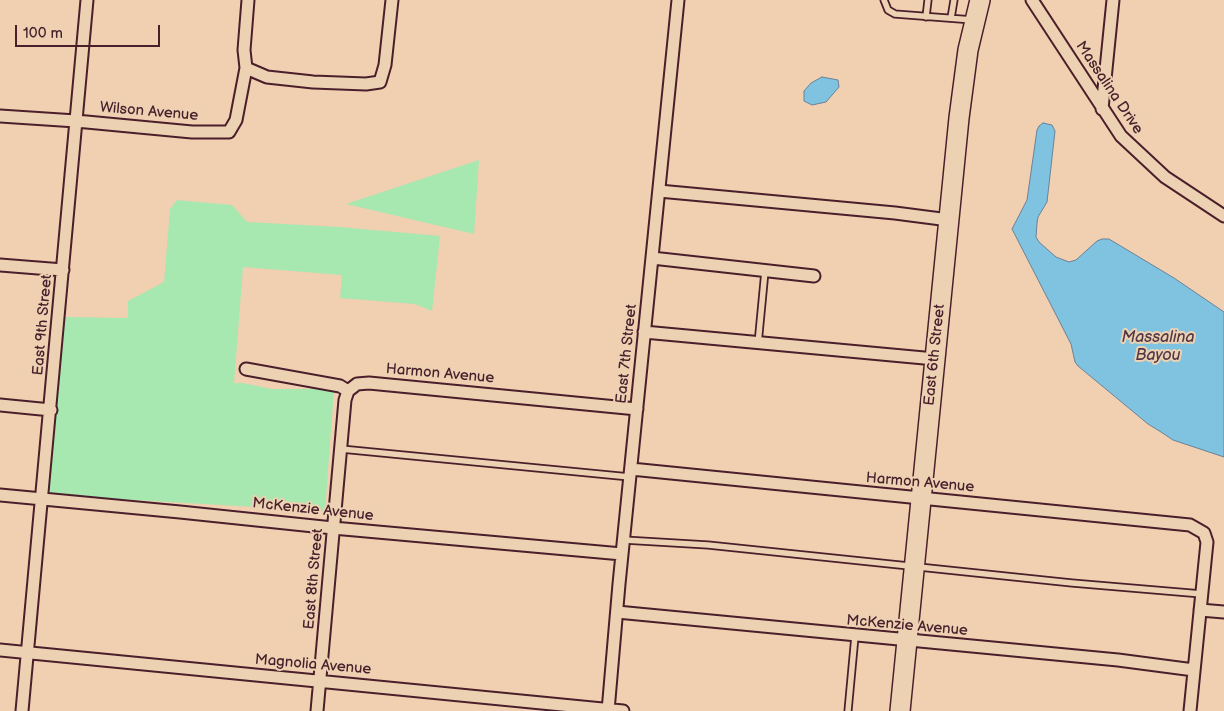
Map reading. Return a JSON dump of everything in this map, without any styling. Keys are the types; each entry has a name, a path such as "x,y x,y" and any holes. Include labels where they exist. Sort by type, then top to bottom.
{"main road":[{"name":"East 6th Street","path":"900,711 959,118 968,50 980,0"}],"street":[{"name":"East 9th Street","path":"22,711 87,0"},
{"path":"248,0 244,50 246,68 267,77 313,82 366,84 380,82 385,65 392,0"},
{"name":"East 7th Street","path":"608,710 678,0"},
{"name":"Massalina Drive","path":"1032,0 1121,136 1157,171 1224,216"},
{"path":"1102,109 1113,0"},
{"name":"Wilson Avenue","path":"0,116 192,132 229,132 236,120 246,68"},
{"path":"659,191 877,211 948,220"},
{"path":"652,258 814,276"},
{"path":"0,265 63,270"},
{"path":"644,332 935,360"},
{"path":"246,369 340,386 348,391"},
{"name":"Harmon Avenue","path":"348,391 357,384 369,383 637,409"},
{"name":"East 8th Street","path":"317,711 345,400 348,391"},
{"path":"0,405 51,410"},
{"name":"Harmon Avenue","path":"631,473 921,498 1190,525 1204,533 1207,542 1202,594"},
{"name":"McKenzie Avenue","path":"0,495 622,554"},
{"path":"1190,711 1202,594"},
{"path":"1200,610 1224,612"},
{"name":"McKenzie Avenue","path":"617,612 1118,660 1194,670"},
{"name":"Magnolia Avenue","path":"0,650 623,711"}],"lane":[{"path":"884,0 888,10 895,14 975,21"},
{"path":"926,16 928,0"},
{"path":"951,18 954,0"},
{"path":"758,344 764,271"},
{"path":"341,449 631,473"},
{"path":"624,540 708,545 1202,594"},
{"path":"848,711 855,636"}],"green space":[{"path":"479,160 474,234 346,204"},
{"path":"177,200 232,205 247,222 340,227 440,236 432,311 415,304 340,298 342,275 243,267 234,383 272,389 334,389 325,511 48,495 64,317 128,318 128,301 164,282 170,209"}],"water":[{"path":"822,77 838,80 839,87 826,102 812,105 804,101 804,91 811,83"},
{"name":"Massalina Bayou","path":"1043,123 1052,125 1055,131 1047,202 1038,217 1037,223 1036,237 1039,242 1056,257 1069,262 1076,260 1097,241 1109,239 1174,278 1224,312 1224,457 1173,440 1148,424 1075,362 1071,344 1012,229 1027,200 1037,130"}]}
